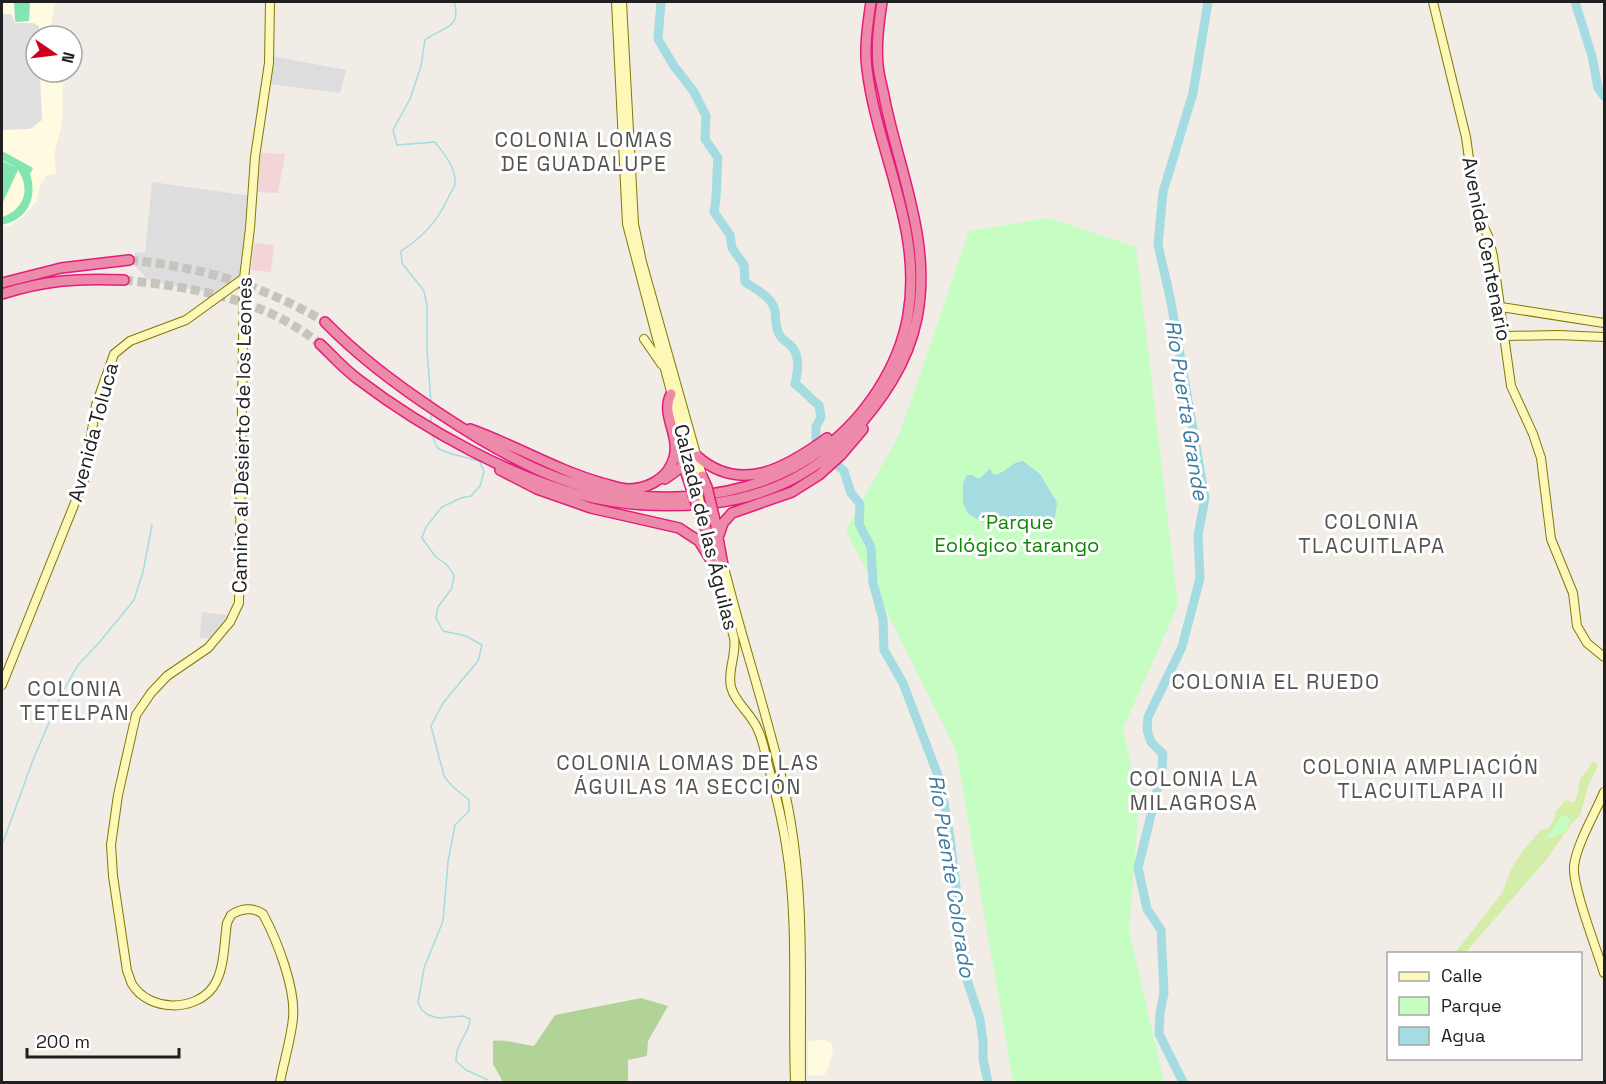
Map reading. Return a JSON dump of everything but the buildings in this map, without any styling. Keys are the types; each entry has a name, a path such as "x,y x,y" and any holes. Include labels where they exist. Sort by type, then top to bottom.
{"highway":[{"path":"697,456 722,473 747,477 768,486 792,492 819,475 856,439 866,425 898,361 908,316 911,256 873,102 867,68 867,29 871,2"},
{"path":"719,565 719,535 725,518 768,486 791,461 852,423 910,344 917,318 922,257 918,230 878,67 877,34 882,2"},
{"path":"2,283 61,268 129,261"},
{"path":"2,294 34,284 59,280 124,280"},
{"path":"325,322 344,341 400,387 490,447 544,473 599,491 644,489 655,485 683,466"},
{"path":"320,344 368,386 407,413 479,454 554,487 634,495 683,496 768,486"},
{"path":"671,394 667,409 683,466 700,487 709,520 719,535"},
{"path":"631,489 644,486 660,478 670,467 676,445"},
{"path":"479,454 486,462 548,493 591,508 679,528 699,541 719,565"},
{"path":"702,476 700,487 709,520"},
{"path":"709,520 742,507"}],"main road":[{"name":"Camino al Desierto de los Leones","path":"270,2 269,63 255,157 244,278 239,603 230,622 208,648 167,676 151,693 136,715 111,834 111,855 127,970 137,990 160,1004 181,1005 203,999 217,979 227,923 231,915 246,909 254,909 263,914 291,984 293,1004 290,1035 280,1083"},
{"name":"Calzada de las Águilas","path":"616,2 627,224 671,394 700,487"},
{"name":"Calzada de las Águilas","path":"622,2 634,224 642,262 702,476"},
{"name":"Avenida Centenario","path":"1433,2 1464,125 1476,210 1490,246 1501,307 1511,386 1541,458 1549,530 1573,593 1575,621 1583,638 1605,657"},
{"name":"Avenida Toluca","path":"2,686 84,480 96,405 114,354 130,341 186,320 244,278"},
{"path":"1501,307 1605,323"},
{"path":"1505,336 1605,337"},
{"path":"644,339 664,368"},
{"name":"Calzada de las Águilas","path":"709,520 729,601 764,712 786,797 797,878 801,1083"},
{"name":"Calzada de las Águilas","path":"729,601 735,646 730,674 731,687 735,696 753,718 759,732 777,798 790,872 795,1083"},
{"path":"732,659 740,654 748,658"},
{"path":"753,718 760,718 764,712"},
{"path":"1605,792 1580,846 1574,870 1576,887 1605,973"}],"shaded area":[{"path":"2,2 55,2 51,24 24,24 24,84 63,84 62,123 54,155 56,173 46,176 41,183 37,201 23,217 9,226 2,226"},
{"path":"2,14 11,14 15,23 35,24 24,24 24,84 40,84 42,120 30,129 2,130"},
{"path":"272,56 346,70 340,93 269,84"},
{"path":"261,153 285,154 278,193 256,192"},
{"path":"152,182 251,196 241,261 241,279 221,295 150,281 135,266 135,252 145,253"},
{"path":"254,243 274,245 271,272 251,270"},
{"path":"202,612 233,615 216,638 200,638"},
{"path":"825,1040 831,1043 833,1051 826,1073 820,1076 808,1075 808,1041"}],"green space":[{"path":"14,2 30,2 29,21 15,21"},
{"path":"2,151 33,168 30,174 33,191 24,213 2,225 2,217 10,214 20,204 24,184 18,170 2,204 2,161 17,168 2,160"},
{"name":"´Parque Eológico tarango","path":"1049,218 1136,247 1178,605 1123,728 1139,806 1129,930 1164,1082 1013,1082 956,750 846,530 900,433 969,231"},
{"path":"1593,762 1596,762 1598,766 1588,786 1580,816 1572,823 1547,859 1466,952 1456,952 1502,893 1512,867 1525,848 1541,830 1549,828 1555,812 1566,800 1573,803 1577,796 1580,779"},
{"path":"1563,814 1571,820 1565,832 1544,840"},
{"path":"641,998 668,1006 648,1041 647,1056 628,1060 628,1082 503,1082 493,1064 493,1041 534,1046 555,1015"}],"water":[{"path":"1023,461 1040,474 1055,499 1057,503 1055,518 1038,525 1024,527 983,522 968,514 963,503 963,483 967,475 979,479 990,469 994,475"}],"waterway":[{"path":"431,403 427,306 424,291 402,263 401,251 423,234 435,220 454,188 455,177 449,161 435,142 397,145 393,130 410,99 421,66 425,40 453,23 456,11 454,2"},
{"name":"Río Puente Colorado","path":"661,2 658,39 674,66 694,92 706,116 705,139 718,158 714,212 730,235 732,248 744,265 745,282 763,294 774,306 779,334 793,348 797,358 795,384 819,405 821,417 816,427 816,446 821,449"},
{"name":"Río Puerta Grande","path":"1183,1082 1159,1034 1164,993 1161,930 1147,909 1138,868 1162,770 1163,754 1151,742 1147,730 1148,717 1182,647 1200,578 1198,535 1205,498 1170,297 1158,245 1163,192 1193,93 1208,2"},
{"path":"1575,2 1592,56 1598,88 1604,96"},
{"path":"431,414 431,424"},
{"path":"432,432 437,447 450,454 480,462 484,472 480,486 471,496 442,507 426,527 422,538 435,556 447,565 454,575 452,588 438,607 436,618 443,631 466,636 482,645 478,661 443,703 431,726 444,776 469,800 469,811 455,825 448,862 443,921 424,968 418,1003 428,1015 439,1018 463,1016 470,1019 458,1048 456,1061 466,1070 488,1080"},
{"name":"Río Puente Colorado","path":"832,456 834,462 844,471 851,493 860,504 859,524 871,547 873,583 883,619 884,650 903,683 940,781 950,837 967,980 980,1019 983,1059 988,1082"},
{"path":"2,845 33,760 61,695 78,665 134,600 143,572 152,525"}],"tunnel":[{"path":"129,260 180,267 230,280 279,298 325,322"},
{"path":"124,280 202,291 252,306 276,316 320,344"}],"district":[{"name":"COLONIA LOMAS DE GUADALUPE","path":"584,151"},
{"name":"COLONIA TLACUITLAPA","path":"1372,533"},
{"name":"COLONIA EL RUEDO","path":"1276,681"},
{"name":"COLONIA TETELPAN","path":"75,700"},
{"name":"COLONIA LOMAS DE LAS ÁGUILAS 1A SECCIÓN","path":"688,774"},
{"name":"COLONIA AMPLIACIÓN TLACUITLAPA II","path":"1421,778"},
{"name":"COLONIA LA MILAGROSA","path":"1194,790"}]}
